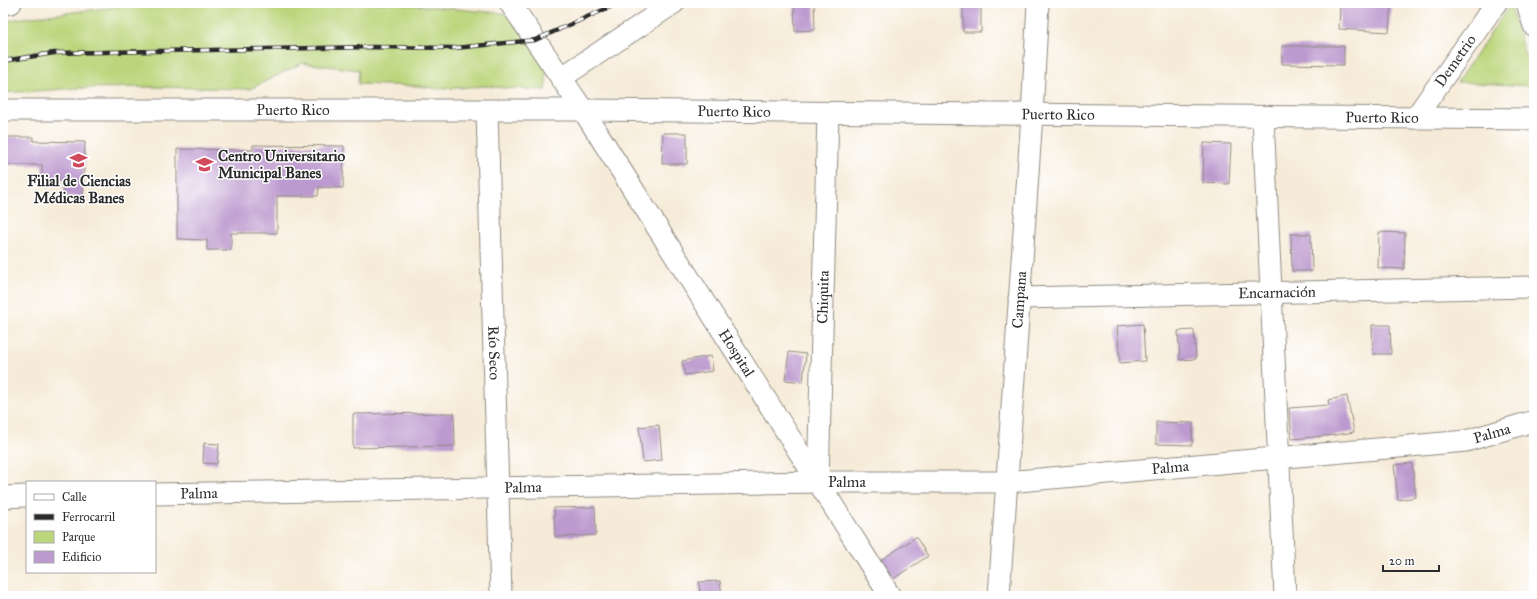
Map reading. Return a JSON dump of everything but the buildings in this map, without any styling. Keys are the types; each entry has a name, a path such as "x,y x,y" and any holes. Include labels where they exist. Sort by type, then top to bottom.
{"street":[{"path":"3,4 11,3"},
{"path":"510,3 583,110"},
{"path":"561,78 674,3"},
{"name":"Campana","path":"999,596 1020,298 1038,3"},
{"name":"Demetrio","path":"1415,118 1496,3"},
{"path":"1526,3 1534,26"},
{"name":"Puerto Rico","path":"3,110 583,110 1534,119"},
{"name":"Río Seco","path":"487,110 501,596"},
{"name":"Hospital","path":"583,110 890,596"},
{"name":"Chiquita","path":"818,482 828,113"},
{"path":"1263,117 1285,596"},
{"name":"Encarnación","path":"1020,298 1534,287"},
{"name":"Palma","path":"156,494 818,482 1007,482 1466,440 1534,422"},
{"path":"3,497 26,496"}],"green space":[{"path":"148,3 392,3 511,14 546,66 546,90 487,86 441,89 417,86 358,84 359,70 302,63 250,89 154,87 82,88 3,93 3,22 16,19"},
{"path":"1510,5 1534,86 1457,82"}],"railway":[{"path":"3,61 54,53 374,47 455,48 535,40 619,3"}],"place":[{"name":"Filial de Ciencias Médicas Banes","path":"79,160"},
{"name":"Centro Universitario Municipal Banes","path":"205,165"}]}
